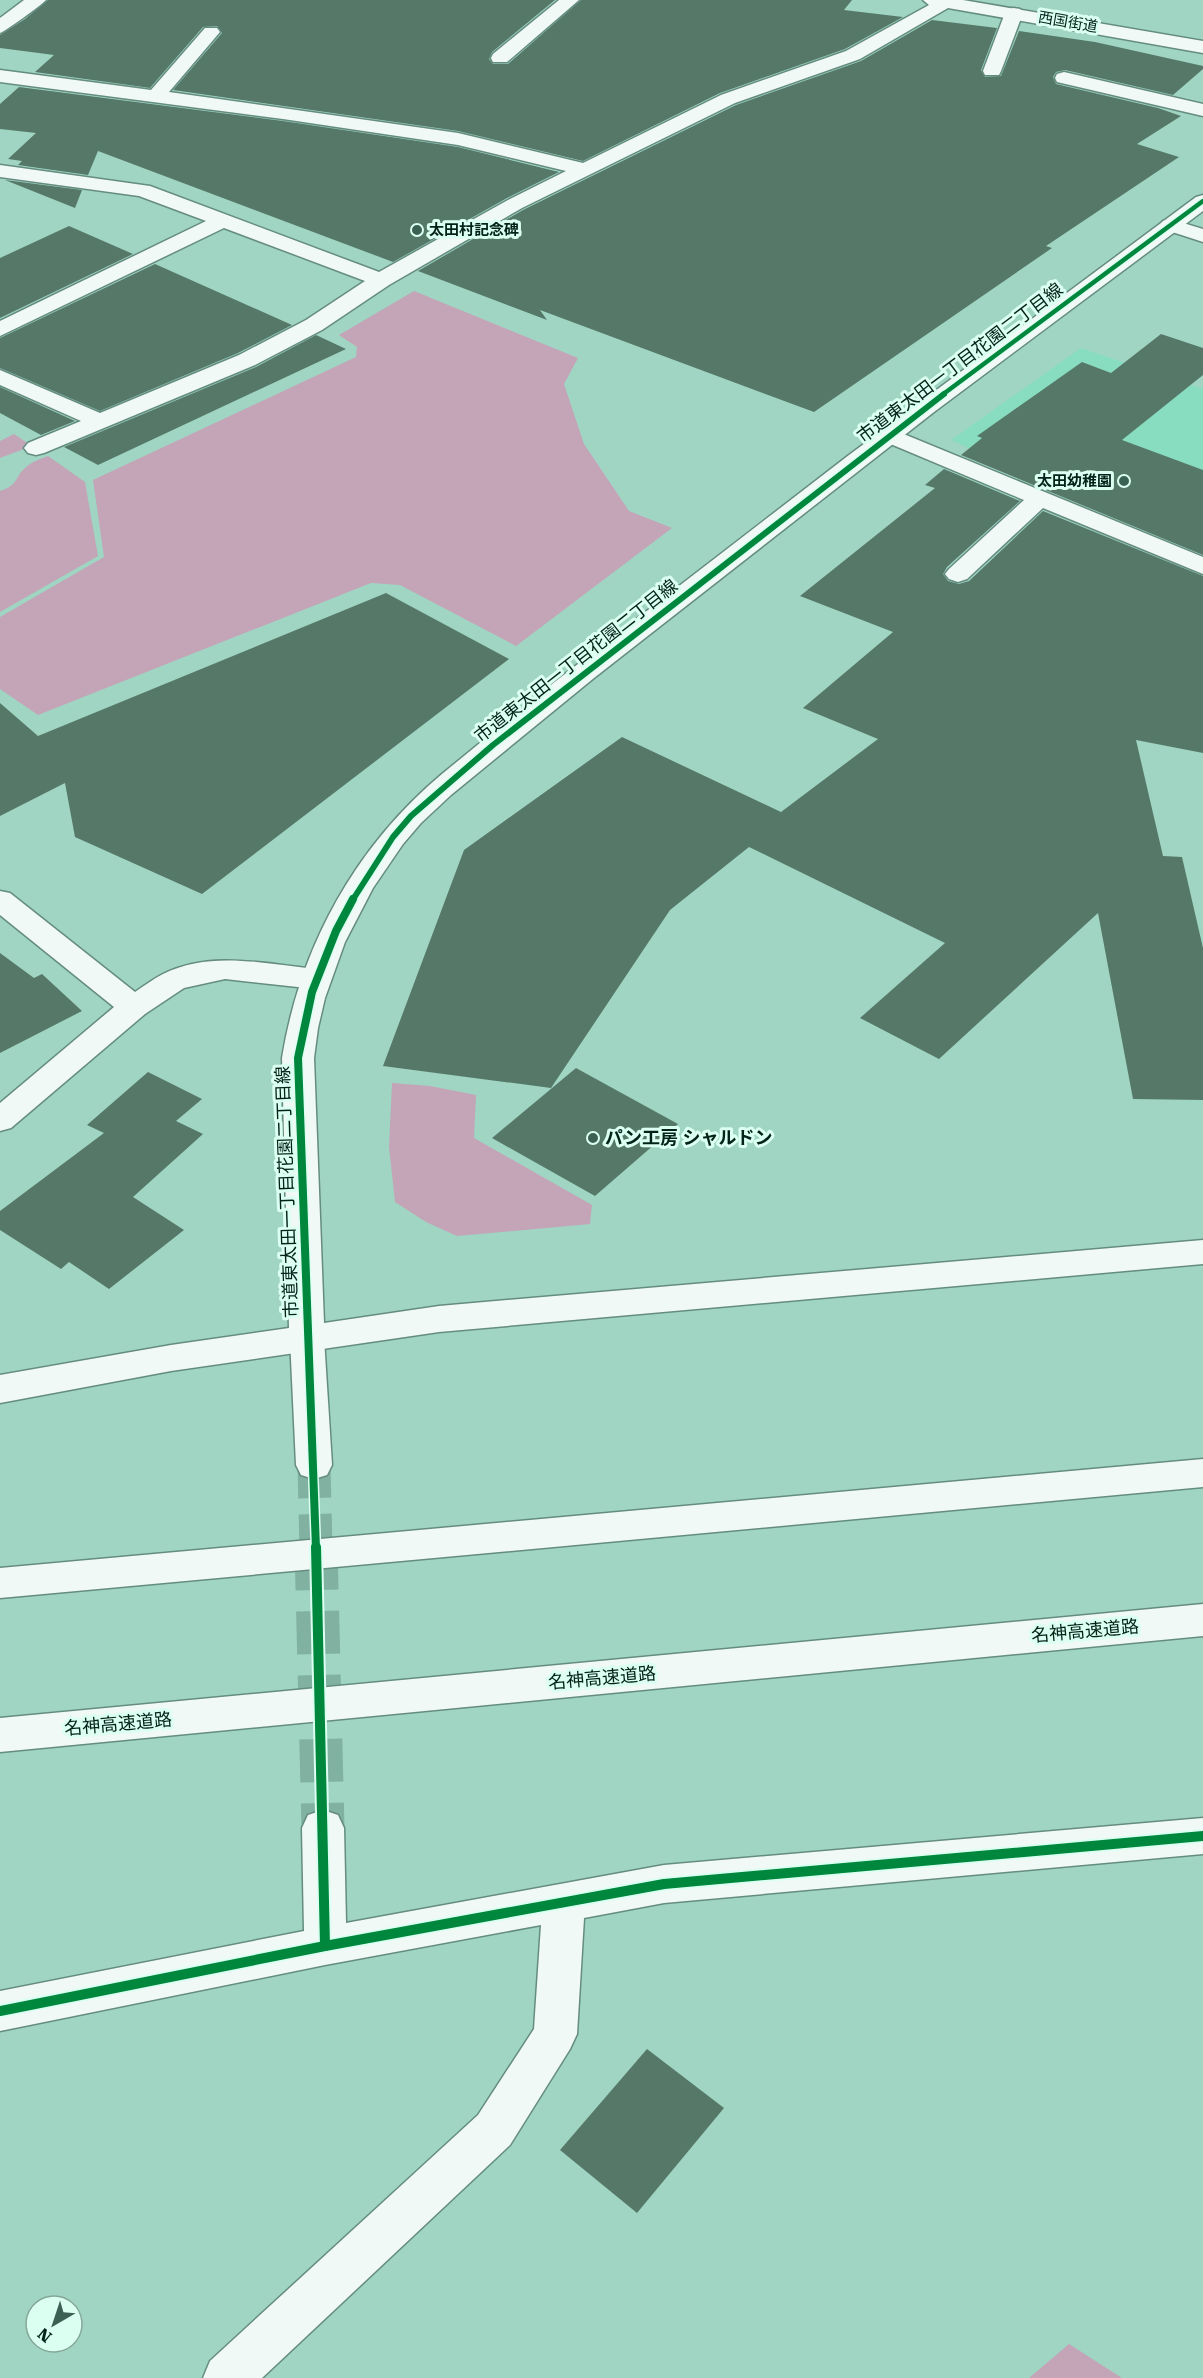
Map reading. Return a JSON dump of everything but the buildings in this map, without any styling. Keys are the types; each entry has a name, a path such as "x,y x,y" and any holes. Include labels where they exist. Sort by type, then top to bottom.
{"main road":[{"path":"0,28 22,8 37,0"},
{"path":"500,58 570,0"},
{"path":"36,448 247,360 329,316 381,280 515,204 728,99 853,55 939,1"},
{"name":"西国街道","path":"939,1 1203,47"},
{"path":"992,71 1014,13"},
{"path":"155,97 211,32"},
{"path":"0,76 283,113 458,139 587,170"},
{"path":"1064,78 1203,110"},
{"path":"0,171 143,190 381,280"},
{"name":"市道東太田一丁目花園二丁目線","path":"314,1465 307,1338 298,1058 305,1018 316,980 330,942 362,882 411,816 484,752 889,435 1203,201"},
{"path":"0,329 222,221"},
{"path":"1170,225 1203,236"},
{"path":"0,376 102,422"},
{"path":"889,435 1203,566"},
{"path":"958,574 1040,498"},
{"path":"0,900 134,1007"},
{"path":"0,1120 134,1007 173,981 207,971 243,970 316,980"},
{"path":"0,1389 171,1358 439,1319 1203,1252"},
{"path":"0,1583 1203,1473"},
{"name":"名神高速道路","path":"0,1735 1203,1620"},
{"path":"323,1828 326,1946"},
{"path":"0,2011 326,1946 664,1884 1203,1836"},
{"path":"227,2378 494,2130 555,2034 564,1902"}],"shaded area":[{"path":"414,291 578,358 564,384 584,444 629,511 672,528 516,646 400,585 371,583 38,715 0,689 0,617 104,557 93,480 356,357 357,347 339,335"},
{"name":"太田幼稚園","path":"1081,348 1203,389 1203,546 1138,522 951,440"},
{"path":"14,434 32,446 0,458 0,441"},
{"path":"48,456 85,482 98,556 0,612 0,491 14,484 27,466"},
{"path":"392,1083 430,1086 476,1095 474,1138 592,1205 590,1224 457,1236 426,1222 395,1202 389,1147"},
{"path":"1069,2344 1122,2378 1029,2378"}],"tunnel":[{"path":"314,1465 316,1549"},
{"path":"316,1547 323,1828"}],"cycle path":[{"path":"325,1946 314,1465 307,1338 298,1058 312,992 336,931 362,883 393,837 411,816 493,745 889,435 1203,201"},
{"path":"0,2011 325,1946 664,1884 1203,1836"}],"place":[{"name":"太田村記念碑","path":"417,230"},
{"name":"太田幼稚園","path":"1124,481"},
{"name":"パン工房 シャルドン","path":"593,1138"}]}
